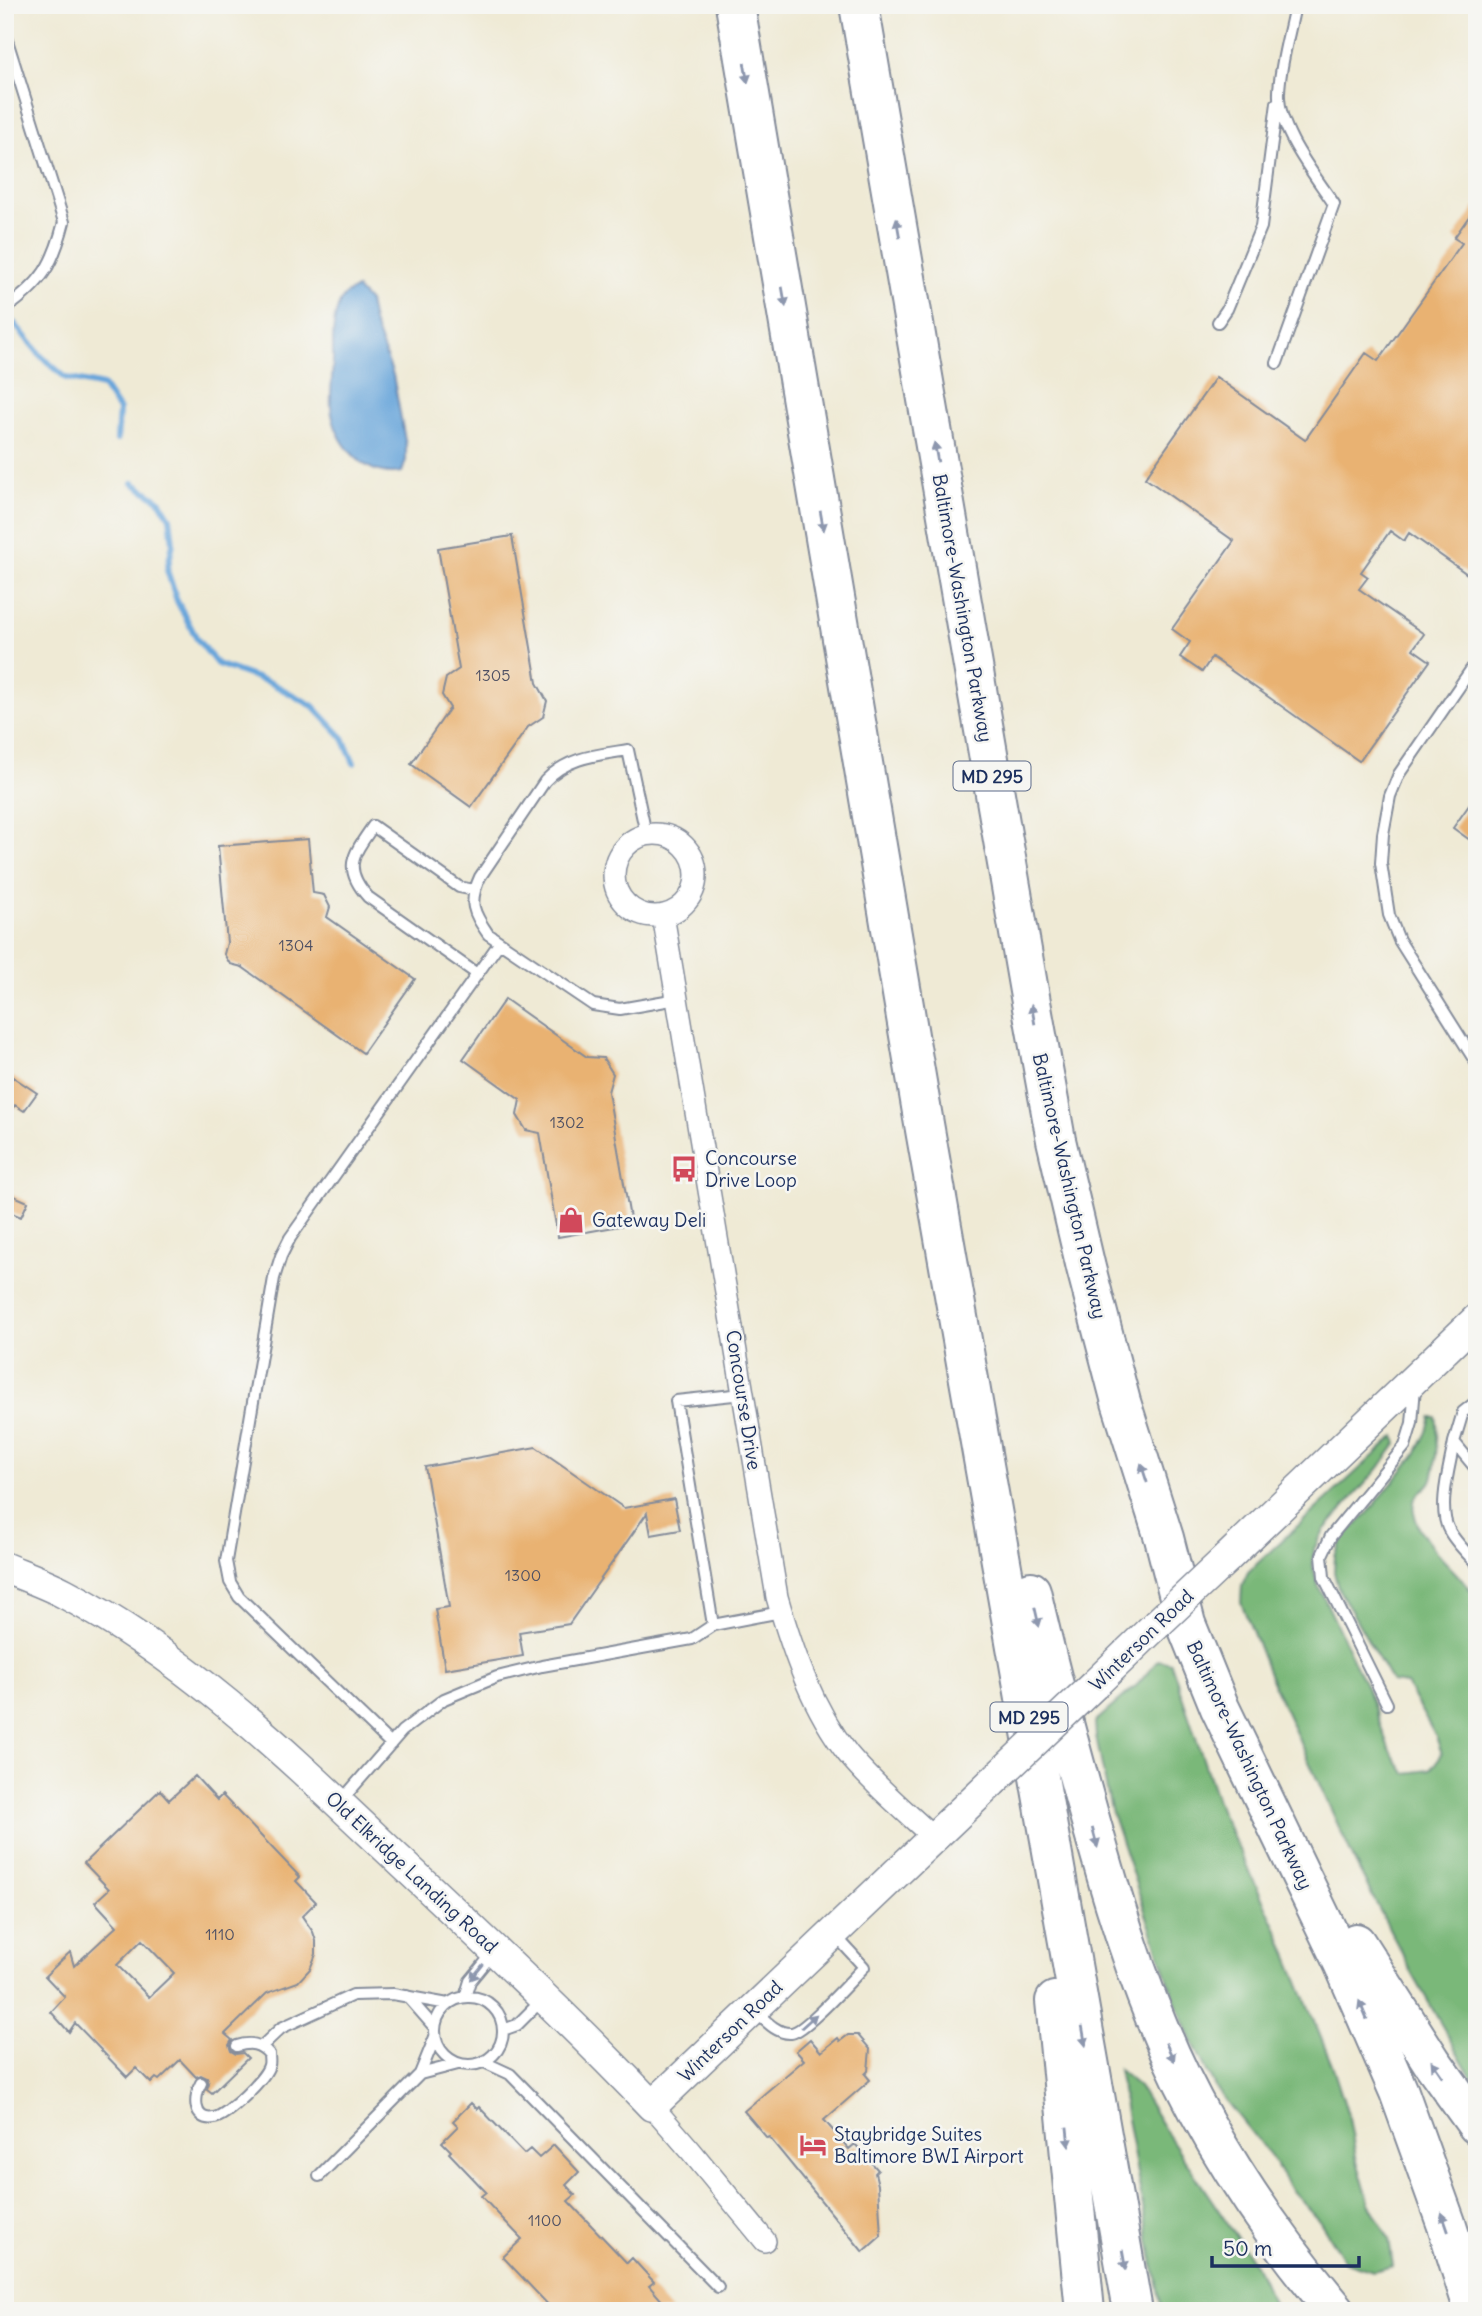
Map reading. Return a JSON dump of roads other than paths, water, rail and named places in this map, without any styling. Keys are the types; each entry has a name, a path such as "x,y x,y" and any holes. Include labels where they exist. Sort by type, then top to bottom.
{"highway":[{"name":"MD 295","path":"735,5 924,1124 1133,2311"},
{"name":"Baltimore-Washington Parkway","path":"859,5 1056,1140 1121,1402 1164,1538 1186,1624 1220,1708 1343,1963 1399,2092 1474,2311"},
{"path":"858,736 891,831 964,1259 1007,1485 1047,1662 1111,1897 1158,2025 1192,2098 1271,2227 1336,2311"},
{"path":"924,1124 930,1252 1046,1926 1085,2311"},
{"path":"1164,1538 1245,1722 1360,1951 1432,2062 1477,2124"}],"street":[{"path":"646,834 664,835 681,843 692,857 695,866 695,884 686,901 663,915 645,915 629,907 614,884 614,865 618,856 629,842 646,834"},
{"name":"Concourse Drive","path":"663,915 777,1597 796,1658 817,1705 847,1752 880,1788 933,1838"},
{"name":"Winterson Road","path":"652,2106 1477,1319"},
{"name":"Old Elkridge Landing Road","path":"5,1568 71,1597 178,1665 255,1726 495,1951 652,2106 765,2241"}],"lane":[{"path":"1218,322 1227,309 1261,227 1279,93 1295,5"},
{"path":"5,34 64,222 46,271 32,290 5,309"},
{"path":"1277,363 1334,204 1290,134 1279,93"},
{"path":"1477,661 1399,774 1390,796 1381,863 1388,915 1399,940 1477,1064"},
{"path":"646,834 628,750 574,760 556,770 545,782 480,877 472,903 477,918 488,934 593,1005 620,1009 677,999"},
{"path":"474,890 459,887 373,826 354,854 352,872 358,886 368,897 477,974"},
{"path":"391,1744 239,1597 230,1582 226,1561 274,1278 281,1256 290,1238 500,942"},
{"path":"1387,1704 1324,1577 1322,1555 1331,1535 1405,1446 1412,1423 1416,1377"},
{"path":"713,1625 676,1401 743,1394"},
{"path":"1477,1401 1463,1412 1457,1428 1444,1504 1444,1517 1449,1531 1477,1564"},
{"path":"1454,1441 1477,1470"},
{"path":"339,1803 402,1731 444,1699 497,1677 542,1666 692,1639 713,1625 782,1612"},
{"path":"753,2009 783,2032 794,2033 806,2026 863,1967 833,1933"},
{"path":"465,1997 470,1981 495,1951"},
{"path":"262,2046 281,2028 353,1995 393,1994 448,2004"},
{"path":"407,1996 435,2032 443,2054 458,2064"},
{"path":"319,2176 421,2074 441,2011 448,2004 465,1997 474,1997 491,2005 497,2012 503,2029 499,2048 510,2074"},
{"path":"503,2029 517,2025 544,1998"},
{"path":"201,2083 194,2100 197,2112 205,2118 215,2118 225,2114 260,2080 270,2066 269,2054 262,2046 247,2043 237,2046"},
{"path":"421,2074 458,2064 484,2062 499,2048"},
{"path":"484,2062 510,2074 718,2287"}],"water":[{"path":"357,289 369,302 373,322 393,375 406,446 406,460 402,472 388,473 364,464 345,445 333,420 331,401 335,321 343,298"}],"waterway":[{"path":"14,323 41,356 66,378 103,386 119,410 117,440"},
{"path":"133,483 159,500 170,518 173,543 167,570 177,601 197,639 217,664 271,683 313,706 343,738 354,763"}],"place":[{"name":"Concourse Drive Loop","path":"684,1169"},
{"name":"Gateway Deli","path":"571,1220"},
{"name":"Staybridge Suites Baltimore BWI Airport","path":"813,2145"}]}
